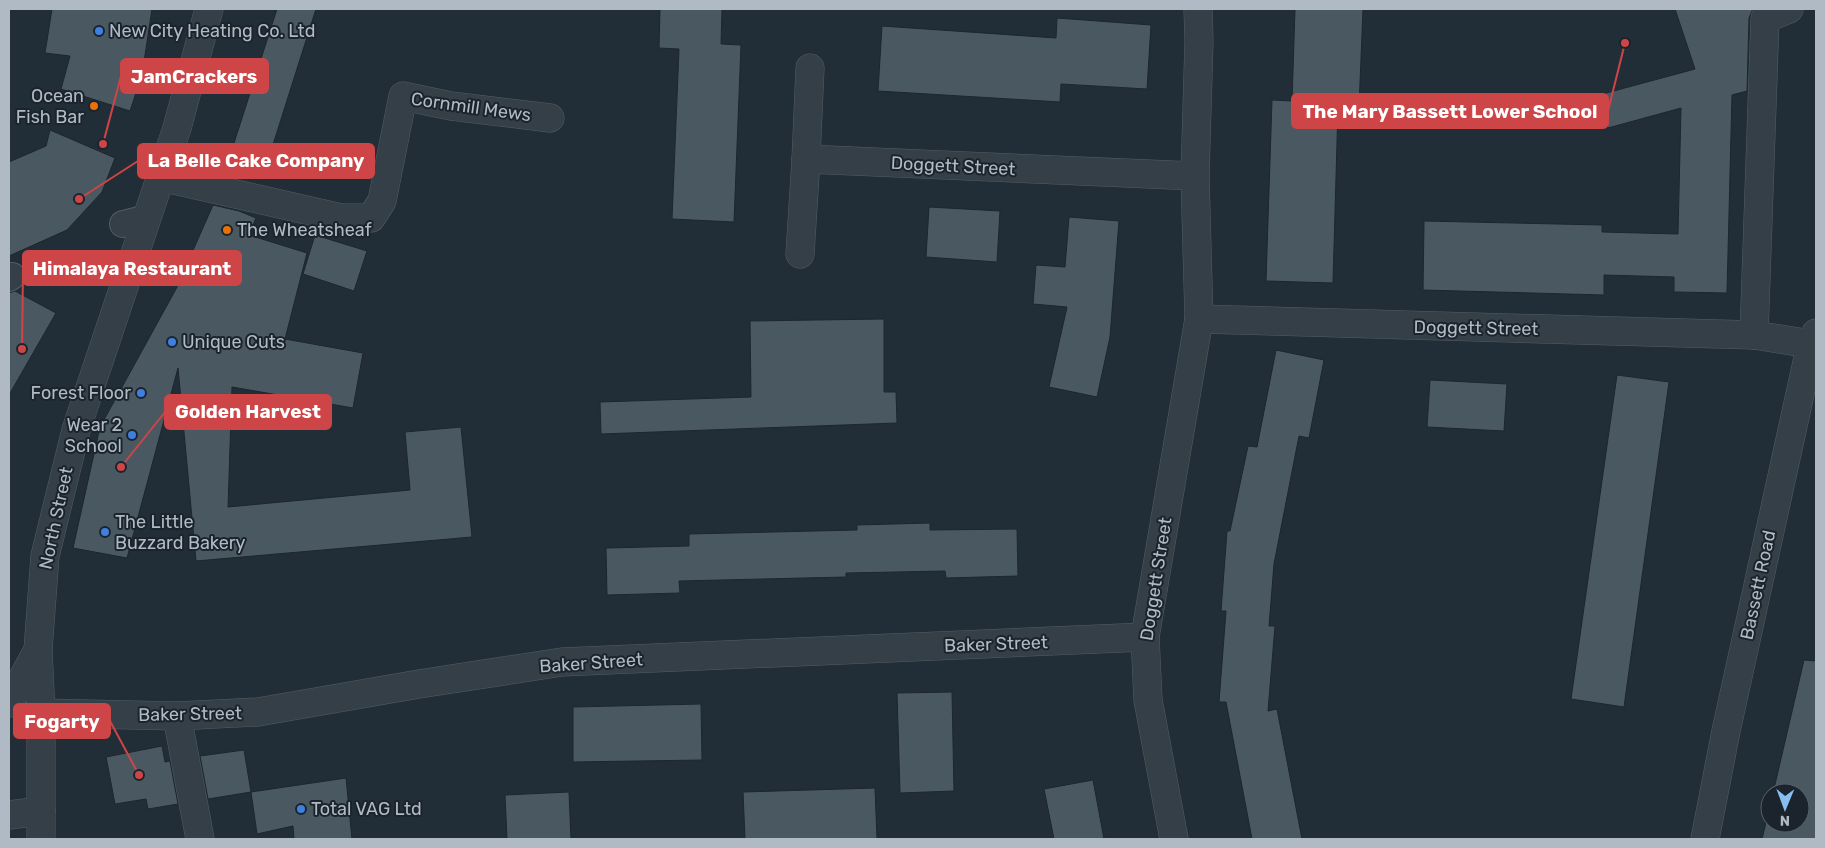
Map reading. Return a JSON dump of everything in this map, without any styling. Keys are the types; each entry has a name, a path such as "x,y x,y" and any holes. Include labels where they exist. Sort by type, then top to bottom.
{"street":[{"name":"North Street","path":"41,839 41,713 38,650 45,556 76,430 135,221 161,177 177,128 209,9"},
{"name":"Doggett Street","path":"1174,839 1148,700 1145,637 1199,319 1195,176 1199,41 1198,9"},
{"path":"1754,335 1765,19 1788,9"},
{"path":"800,254 810,68"},
{"name":"Cornmill Mews","path":"161,177 341,218 371,218 382,201 403,96 451,106 550,118"},
{"name":"Doggett Street","path":"806,159 1195,176"},
{"name":"Doggett Street","path":"1199,319 1754,335 1814,339"},
{"name":"Bassett Road","path":"1705,839 1726,731 1814,339"},
{"name":"Baker Street","path":"41,713 177,716 258,712 562,662 1145,637"},
{"path":"9,704 38,650"},
{"path":"177,716 200,839"},
{"path":"9,815 41,811"}],"building":[{"name":"New City Heating Co. Ltd","path":"52,9 152,9 142,75 130,111 61,89 70,56 45,53"},
{"path":"277,9 316,9 270,154 234,143"},
{"path":"660,9 722,9 721,44 741,45 734,222 672,219 679,49 659,48"},
{"path":"1295,9 1363,9 1359,108 1338,107 1333,283 1266,281 1272,100 1292,101"},
{"path":"1675,9 1753,9 1749,18 1747,91 1732,95 1727,293 1674,292 1674,277 1604,275 1604,295 1423,290 1424,221 1602,225 1602,232 1678,234 1681,108 1608,128 1599,95 1695,69"},
{"path":"1057,18 1151,25 1147,89 1061,84 1060,102 878,91 882,26 1056,38"},
{"path":"50,130 115,158 102,192 67,230 9,256 9,162 46,146"},
{"path":"213,205 239,211 256,218 249,235 307,253 285,339 363,353 353,408 232,387 228,507 410,490 405,432 461,427 472,537 196,561 178,368 127,558 73,548 100,427 176,289"},
{"path":"929,207 1000,211 997,262 926,257"},
{"path":"1069,217 1119,221 1110,337 1097,397 1049,387 1067,307 1033,304 1036,265 1065,267"},
{"path":"315,235 367,251 354,291 303,274"},
{"path":"15,291 56,313 9,395 9,293"},
{"path":"884,319 884,392 896,392 897,423 601,434 600,402 751,397 750,321"},
{"path":"1276,350 1324,360 1309,438 1299,436 1274,564 1269,626 1275,626 1268,711 1277,709 1302,839 1252,839 1226,702 1219,702 1226,611 1221,611 1227,531 1230,531 1248,446 1257,447"},
{"path":"1617,375 1669,382 1624,707 1571,699"},
{"path":"1430,380 1507,384 1504,431 1427,427"},
{"path":"930,523 930,530 1017,529 1018,576 946,578 945,571 846,573 846,577 679,581 680,593 607,595 606,548 689,546 689,534 857,530 857,525"},
{"path":"1804,660 1816,661 1816,839 1762,839 1763,833 1810,833 1810,783 1775,783"},
{"path":"952,692 954,791 900,793 897,693"},
{"path":"701,704 702,760 573,762 573,707"},
{"path":"162,746 165,762 170,761 178,804 148,809 146,799 115,804 106,757"},
{"path":"244,750 251,792 208,799 200,756"},
{"name":"Total VAG Ltd","path":"346,778 352,839 294,839 293,826 257,834 251,792"},
{"path":"1093,780 1104,839 1054,839 1044,789"},
{"path":"875,788 877,839 745,839 743,792"},
{"path":"569,792 571,839 507,839 505,795"}],"place":[{"name":"New City Heating Co. Ltd","path":"99,31"},
{"name":"The Mary Bassett Lower School","path":"1625,43"},
{"name":"Ocean Fish Bar","path":"94,106"},
{"name":"JamCrackers","path":"103,144"},
{"name":"La Belle Cake Company","path":"79,199"},
{"name":"The Wheatsheaf","path":"227,230"},
{"name":"Unique Cuts","path":"172,342"},
{"name":"Himalaya Restaurant","path":"22,349"},
{"name":"Forest Floor","path":"141,393"},
{"name":"Wear 2 School","path":"132,435"},
{"name":"Golden Harvest","path":"121,467"},
{"name":"The Little Buzzard Bakery","path":"105,532"},
{"name":"Fogarty","path":"139,775"},
{"name":"Total VAG Ltd","path":"301,809"}]}
